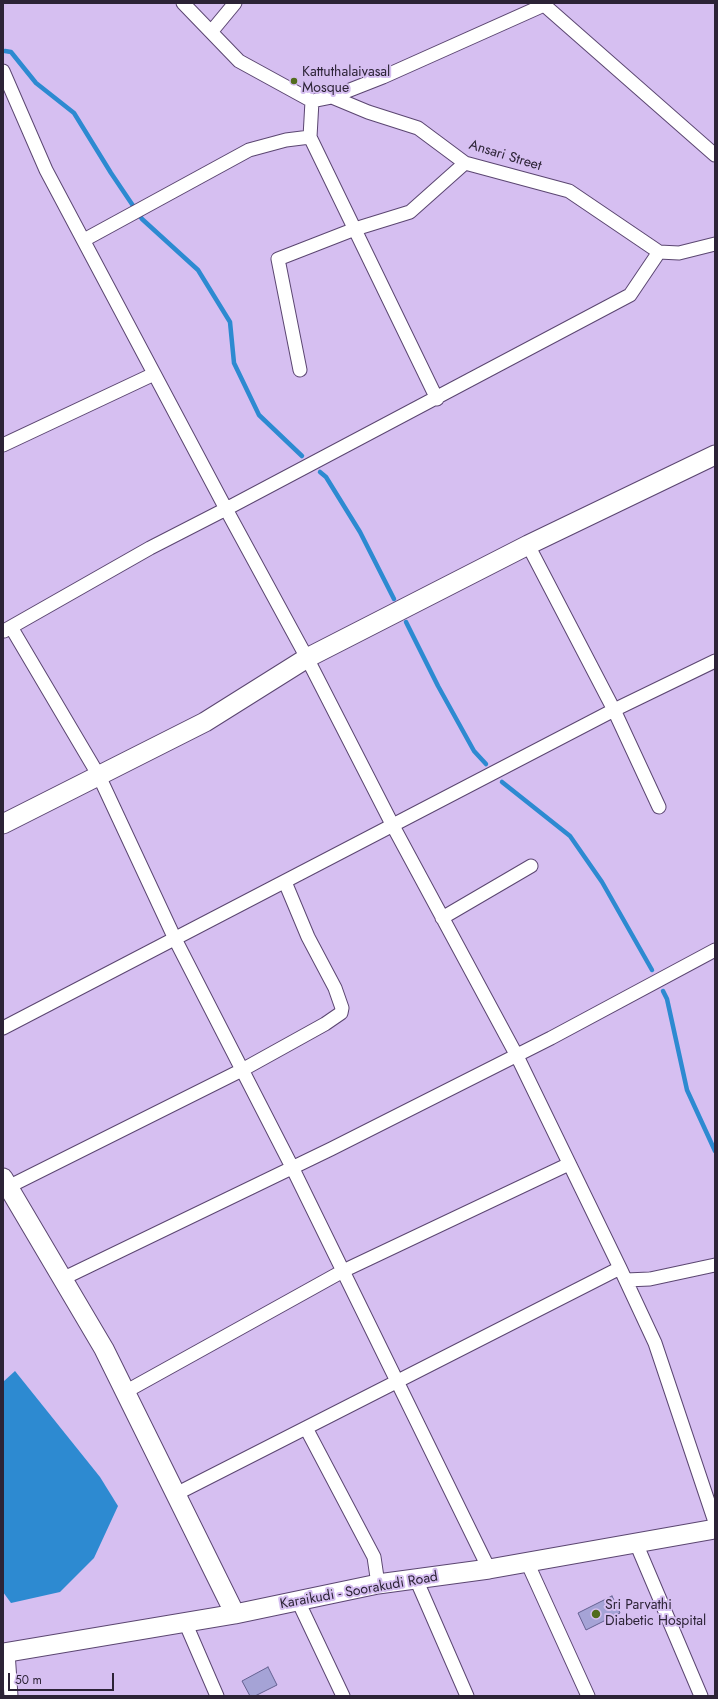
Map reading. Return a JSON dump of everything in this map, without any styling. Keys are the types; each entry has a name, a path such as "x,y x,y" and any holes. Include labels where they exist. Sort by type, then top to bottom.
{"street":[{"path":"182,3 239,61 312,101 332,97 383,77 550,6 715,155"},
{"path":"211,32 235,3"},
{"path":"3,71 46,170 307,658 393,826 517,1056 655,1343 715,1522"},
{"name":"Ansari Street","path":"332,97 368,112 418,128 465,163 569,191 658,252"},
{"path":"312,101 310,137 436,398"},
{"path":"84,240 249,150 286,140 310,137"},
{"path":"300,370 278,259 355,229 410,212 465,163"},
{"path":"489,1569 398,1381 292,1168 175,939 99,776 7,629 150,548 630,295 658,252 679,253 715,244"},
{"path":"3,445 154,374"},
{"path":"3,824 205,722 307,658 528,545 715,455"},
{"path":"528,545 614,710 659,807"},
{"path":"3,1028 614,710 715,661"},
{"path":"442,918 531,866"},
{"path":"235,1614 125,1392 82,1311 6,1182 242,1070 325,1024 341,1013 342,1008 334,988 308,937 285,882"},
{"path":"62,1279 292,1168 517,1056 715,950"},
{"path":"125,1392 343,1271 569,1164"},
{"path":"626,1280 650,1279 715,1265"},
{"path":"176,1494 620,1268"},
{"path":"306,1428 374,1558 378,1584"},
{"name":"Karaikudi - Soorakudi Road","path":"6,1652 235,1614 378,1584 489,1569 715,1529"},
{"path":"636,1543 701,1696"},
{"path":"527,1562 588,1696"},
{"path":"416,1579 467,1696"},
{"path":"298,1601 343,1696"},
{"path":"185,1622 217,1696"},
{"path":"6,1652 11,1696"}],"water":[{"path":"15,1371 100,1477 118,1506 94,1558 60,1592 11,1603 3,1592 3,1382"}],"building":[{"path":"612,1596 620,1613 586,1630 578,1613"},
{"path":"268,1667 277,1685 255,1696 250,1696 242,1681"}],"waterway":[{"path":"5,51 11,52 36,83 74,113 111,173 142,219 198,270 230,322 234,363 259,415 302,456"},
{"path":"320,472 326,477 360,532 394,599"},
{"path":"406,622 438,686 474,751 486,764"},
{"path":"502,782 570,836 602,882 652,970"},
{"path":"663,991 667,999 687,1090 715,1151"}],"place":[{"name":"Kattuthalaivasal Mosque","path":"294,81"},
{"name":"Sri Parvathi Diabetic Hospital","path":"596,1614"}]}
